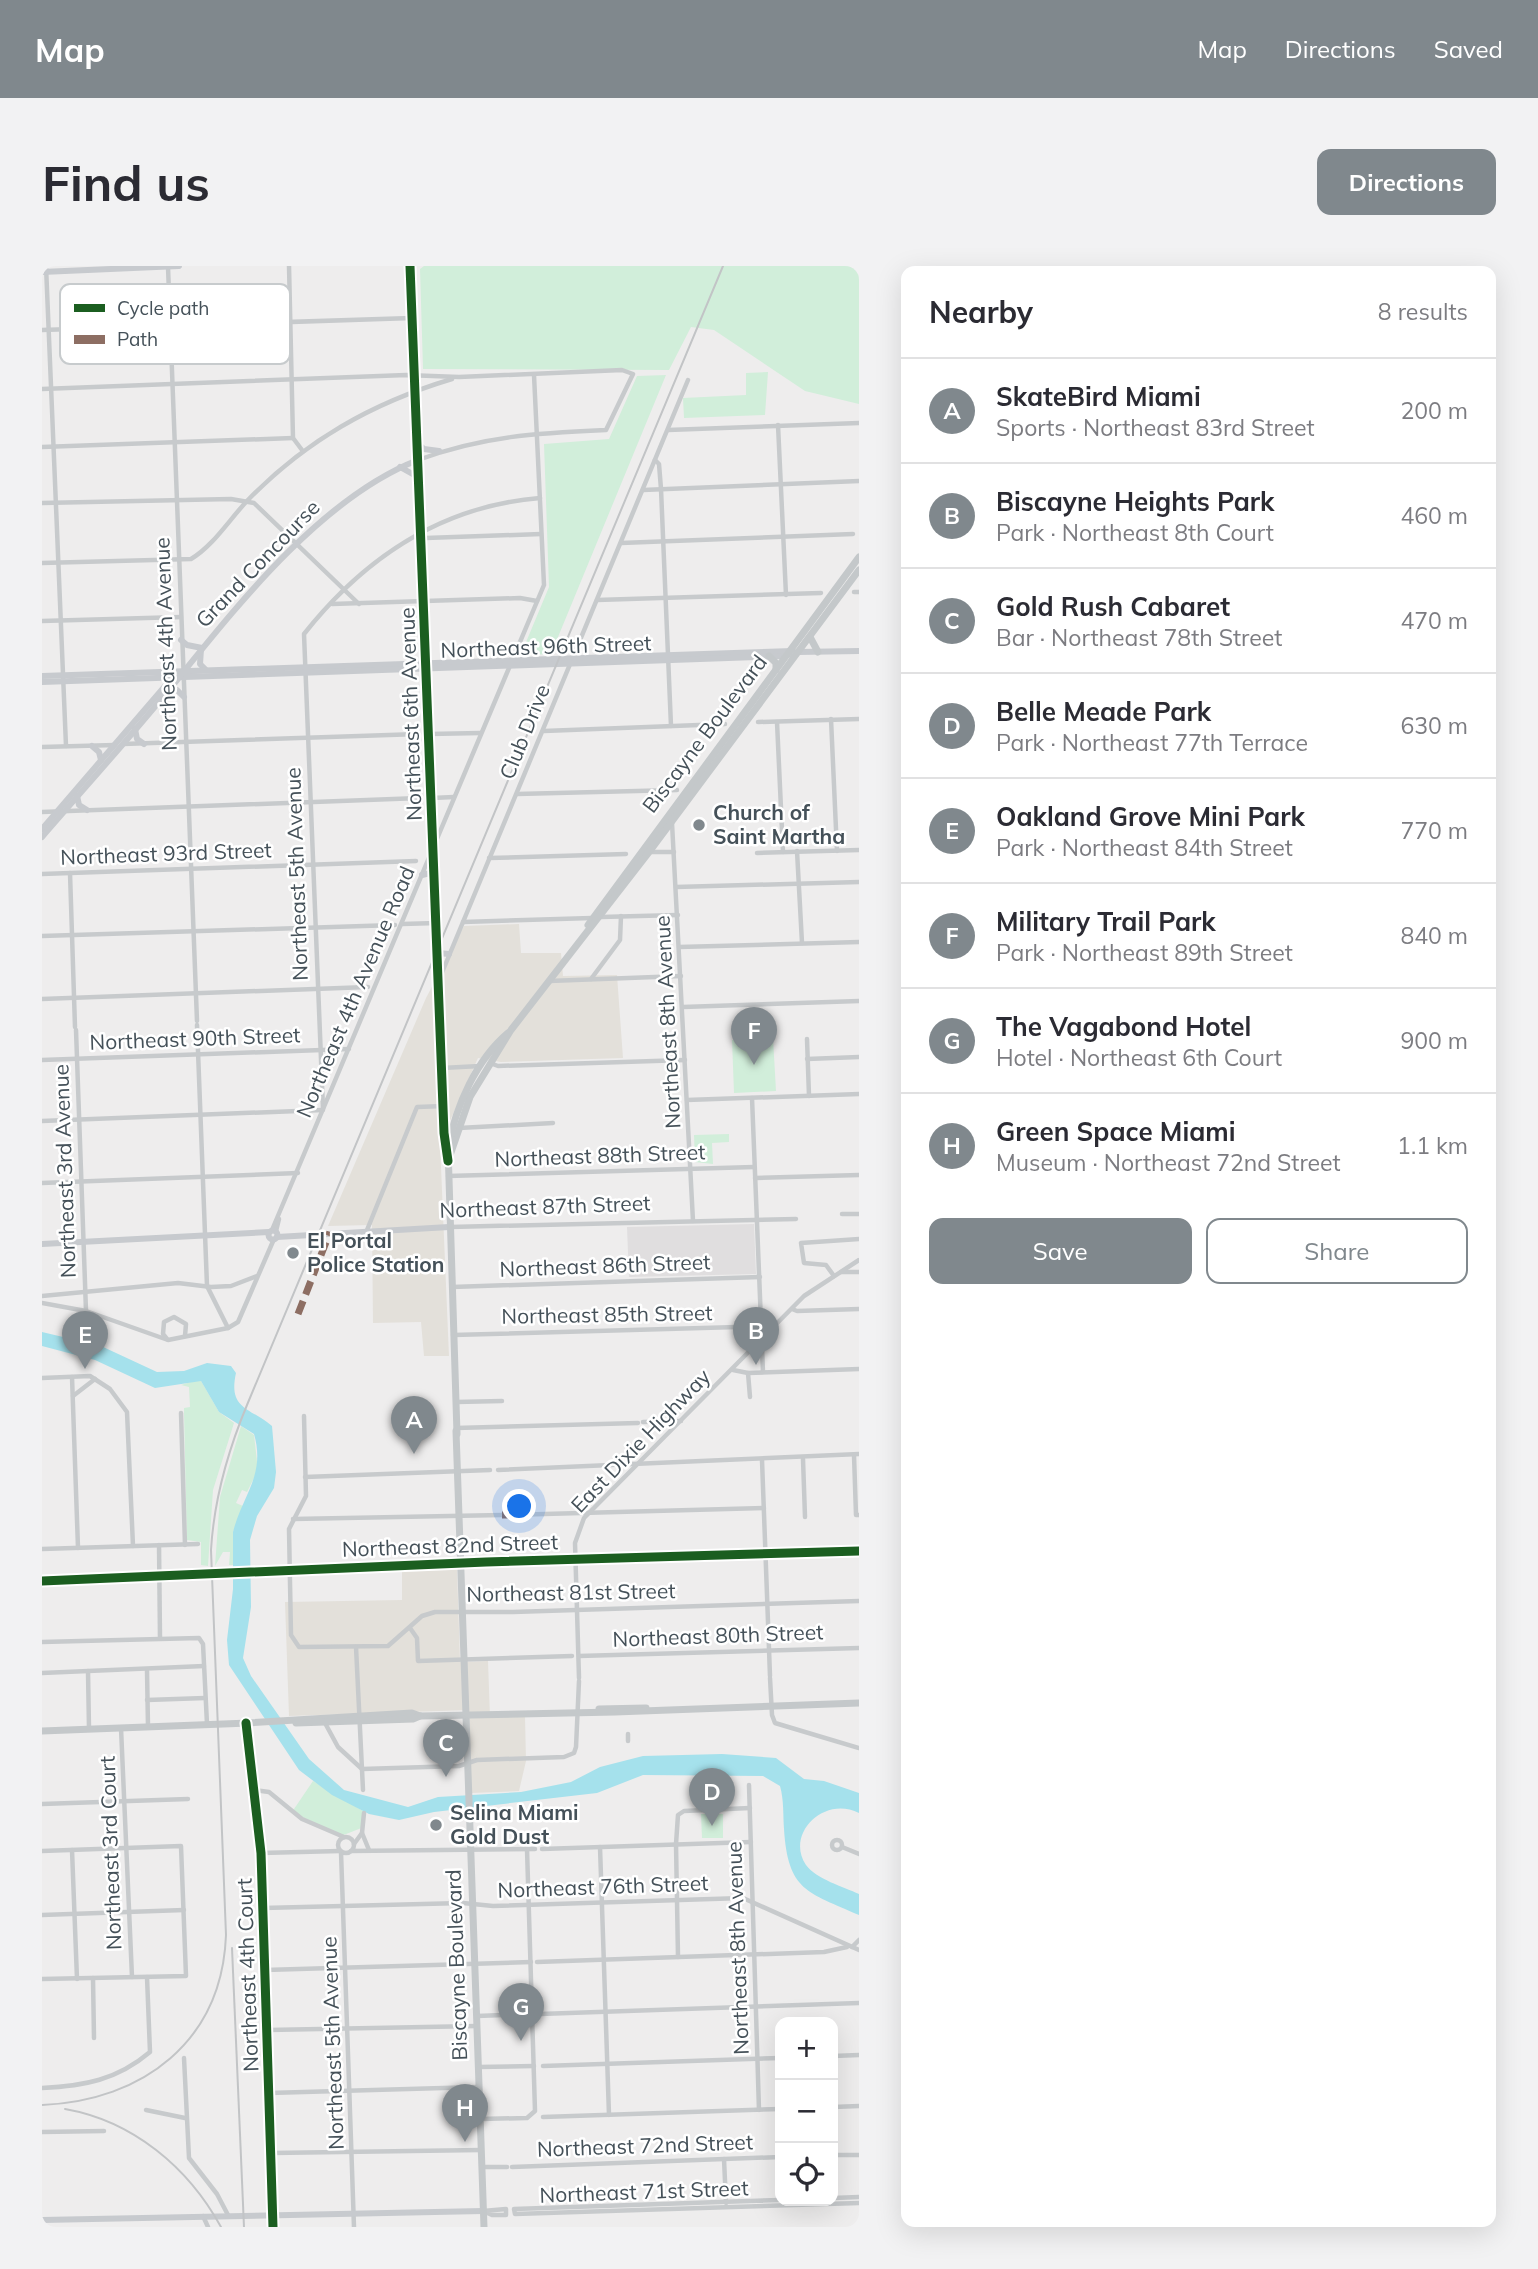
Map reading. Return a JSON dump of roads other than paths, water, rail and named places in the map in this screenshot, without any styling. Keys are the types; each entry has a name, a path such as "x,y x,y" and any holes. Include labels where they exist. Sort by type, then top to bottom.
{"main road":[{"name":"Biscayne Boulevard","path":"596,917 673,808 859,557"},
{"name":"Biscayne Boulevard","path":"484,2227 455,1402 450,1343 452,1335 447,1176 455,1118 481,1066 649,852 859,570"},
{"path":"810,637 818,652"},
{"path":"769,656 776,663 776,670"},
{"path":"713,767 715,752"},
{"path":"672,821 673,808"},
{"name":"Biscayne Boulevard","path":"448,1161 473,1091 511,1030"},
{"name":"Northeast 82nd Street","path":"42,1581 461,1563 859,1551"},
{"path":"42,1731 359,1718 413,1719 420,1716 466,1714 859,1703"},
{"path":"285,1721 325,1723 359,1718"}],"street":[{"name":"Northeast 4th Avenue","path":"168,266 168,284"},
{"path":"66,747 45,270 179,266"},
{"path":"289,266 290,284"},
{"name":"Northeast 6th Avenue","path":"410,266 443,1106 448,1161"},
{"path":"290,294 293,438 302,450"},
{"path":"291,323 412,318"},
{"path":"42,330 60,330"},
{"name":"Northeast 4th Avenue","path":"171,364 181,617 179,676 184,698 189,806 207,1286 228,1328"},
{"name":"Grand Concourse","path":"43,828 77,796 202,648 328,514 400,467 439,451 474,441 537,433 606,430 633,374 622,370 534,374"},
{"path":"42,389 534,374 541,534 426,538 420,533"},
{"path":"42,563 191,559 199,554 247,501 302,450 368,410 415,390 459,377"},
{"name":"Club Drive","path":"439,979 688,380"},
{"path":"668,430 859,423"},
{"path":"778,425 786,595"},
{"path":"42,447 293,438"},
{"path":"417,443 424,449 439,451"},
{"path":"655,460 659,464 661,489 671,726"},
{"path":"400,467 418,477"},
{"path":"643,490 859,481"},
{"path":"331,604 384,554 428,526 468,510 540,498"},
{"path":"42,503 176,500 254,503 359,604"},
{"name":"Northeast 4th Avenue Road","path":"228,1328 238,1322 323,1110 544,585 541,534"},
{"path":"621,543 853,534"},
{"path":"597,600 821,593"},
{"path":"331,604 520,598 537,601"},
{"name":"Northeast 5th Avenue","path":"323,1110 303,637 331,604"},
{"path":"42,621 181,617"},
{"path":"181,640 191,647 202,648 200,664 208,670"},
{"name":"Northeast 96th Street","path":"42,682 63,678 859,651"},
{"name":"Northeast 96th Street","path":"669,657 769,656 787,653"},
{"name":"Northeast 96th Street","path":"42,676 154,678 208,670 304,670"},
{"path":"154,678 164,692 177,690 184,698"},
{"name":"Grand Concourse","path":"42,837 101,760 135,729 164,692"},
{"path":"831,719 837,851"},
{"path":"758,722 859,719"},
{"path":"777,722 783,852"},
{"path":"544,731 725,724"},
{"path":"135,729 137,739 144,744"},
{"path":"429,734 481,733"},
{"path":"42,747 419,734"},
{"path":"92,746 99,752 101,760"},
{"path":"517,794 677,790"},
{"path":"77,796 79,805 87,810"},
{"path":"432,798 454,797"},
{"path":"43,828 42,814 61,811 420,798"},
{"name":"Northeast 8th Avenue","path":"672,821 693,1221"},
{"path":"433,823 443,824"},
{"path":"757,853 859,850"},
{"path":"649,852 674,852"},
{"path":"797,852 802,943"},
{"path":"489,858 626,854"},
{"name":"Northeast 93rd Street","path":"42,874 416,861"},
{"name":"Northeast 3rd Avenue","path":"70,873 86,1311"},
{"path":"422,874 430,873 435,878"},
{"path":"676,887 859,881"},
{"path":"463,922 678,915"},
{"path":"590,980 620,940 621,916"},
{"path":"402,924 437,923"},
{"path":"42,936 395,925"},
{"path":"679,947 859,942"},
{"path":"438,953 449,954"},
{"path":"548,981 681,976"},
{"path":"42,999 368,987"},
{"path":"683,1007 859,1001"},
{"path":"807,1040 809,1096"},
{"name":"Northeast 90th Street","path":"42,1060 349,1049"},
{"path":"807,1059 859,1058 859,1064"},
{"path":"490,1063 498,1066 685,1060"},
{"path":"442,1068 481,1066"},
{"path":"687,1100 859,1094"},
{"path":"752,1098 763,1372"},
{"path":"367,1230 418,1107 443,1106"},
{"path":"42,1121 323,1110"},
{"path":"458,1128 552,1123"},
{"name":"Northeast 88th Street","path":"447,1176 754,1167"},
{"path":"42,1183 298,1173"},
{"path":"755,1178 859,1175"},
{"path":"842,1214 859,1214"},
{"name":"Northeast 87th Street","path":"42,1244 449,1227 796,1219"},
{"path":"859,1239 802,1243 804,1263 825,1265 837,1274 859,1272"},
{"name":"East Dixie Highway","path":"575,1559 575,1537 584,1518 593,1512 813,1289 859,1260"},
{"path":"42,1296 178,1283 230,1286 257,1276"},
{"name":"Northeast 86th Street","path":"451,1287 760,1277"},
{"path":"42,1303 86,1311 168,1340 228,1328"},
{"path":"792,1309 859,1309"},
{"path":"168,1340 163,1334 164,1322 174,1317 186,1324 185,1337"},
{"name":"Northeast 85th Street","path":"452,1335 775,1325"},
{"path":"732,1370 748,1373 859,1369"},
{"path":"748,1373 750,1397"},
{"path":"72,1377 78,1548"},
{"path":"42,1378 96,1379 110,1389 127,1412 133,1546"},
{"path":"73,1396 84,1384 96,1379"},
{"path":"455,1402 502,1401"},
{"path":"181,1413 185,1545"},
{"path":"289,1570 289,1531 292,1519 305,1500 303,1416"},
{"path":"456,1429 681,1421"},
{"path":"652,1451 657,1465"},
{"path":"498,1470 857,1455 858,1515"},
{"path":"803,1459 805,1517"},
{"path":"762,1460 772,1718 780,1726 859,1748"},
{"path":"305,1477 490,1470"},
{"path":"292,1519 764,1508"},
{"path":"42,1549 198,1544"},
{"path":"159,1545 160,1638"},
{"path":"325,1723 338,1747 362,1769 459,1766 477,1760 561,1758 574,1753 579,1679 575,1559"},
{"name":"Northeast 81st Street","path":"289,1570 291,1635 296,1646 308,1649 391,1645 429,1612 859,1601"},
{"path":"410,1628 417,1638 418,1661 572,1656"},
{"path":"42,1642 200,1638 207,1724"},
{"path":"356,1647 363,1790"},
{"name":"Northeast 80th Street","path":"579,1656 859,1648"},
{"path":"42,1673 204,1666"},
{"path":"147,1670 148,1727"},
{"path":"88,1671 89,1729"},
{"path":"147,1700 205,1698"},
{"name":"Northeast 4th Court","path":"246,1723 261,1853 273,2227"},
{"name":"Northeast 3rd Court","path":"121,1728 132,1977"},
{"path":"628,1734 628,1741"},
{"name":"Northeast 8th Avenue","path":"750,1785 759,2110"},
{"path":"253,1790 269,1792 302,1819 334,1833 347,1837 356,1837 362,1833"},
{"path":"42,1804 188,1799"},
{"path":"678,1957 678,1815 684,1811 750,1808"},
{"path":"364,1813 362,1833 370,1850"},
{"name":"Northeast 5th Avenue","path":"334,1833 342,1858 354,2227"},
{"path":"261,1853 333,1851 347,1837"},
{"path":"347,1837 351,1849"},
{"path":"342,1858 351,1849 356,1837"},
{"path":"542,1849 752,1842"},
{"path":"42,1851 181,1846 186,1976 42,1979"},
{"path":"339,1847 359,1851 535,1849"},
{"path":"600,1847 609,2115"},
{"path":"842,1847 859,1854"},
{"path":"480,2119 527,2118 533,2115 534,2066 527,1849"},
{"path":"72,1850 77,1979"},
{"name":"Northeast 76th Street","path":"262,1908 528,1906 743,1898 859,1950"},
{"path":"42,1915 184,1910"},
{"path":"537,1962 754,1955 851,1947 859,1940"},
{"path":"264,1970 531,1962"},
{"path":"42,2088 83,2086 104,2080 135,2065 150,2052 147,1977"},
{"path":"93,1978 94,2038"},
{"path":"540,2014 859,2003"},
{"path":"477,2016 532,2014"},
{"path":"268,2031 477,2026"},
{"path":"838,2056 859,2055"},
{"path":"184,2058 188,2158 217,2194 228,2215"},
{"path":"543,2066 775,2058"},
{"path":"478,2067 534,2066"},
{"path":"270,2093 479,2087"},
{"path":"838,2107 859,2106"},
{"path":"543,2117 775,2109"},
{"path":"146,2110 185,2118"},
{"path":"42,2132 104,2131"},
{"path":"272,2153 481,2150"},
{"path":"838,2155 859,2155"},
{"name":"Northeast 72nd Street","path":"482,2167 775,2157"},
{"path":"724,2159 726,2204"},
{"path":"838,2198 859,2197"},
{"name":"Northeast 71st Street","path":"726,2204 775,2200"},
{"name":"Northeast 71st Street","path":"514,2212 726,2204 859,2203"},
{"path":"42,2220 506,2212"},
{"path":"203,2216 208,2227"},
{"path":"119,2218 120,2227"}],"water":[{"path":"42,1332 101,1346 157,1372 184,1371 207,1363 231,1366 236,1373 234,1385 238,1401 272,1426 276,1472 274,1488 257,1516 250,1540 251,1607 243,1658 251,1676 309,1759 344,1790 408,1807 438,1797 521,1792 571,1782 600,1767 643,1756 722,1754 776,1758 804,1779 824,1781 859,1793 859,1813 833,1809 821,1813 804,1830 800,1841 801,1853 811,1870 859,1894 859,1915 813,1894 796,1877 786,1850 780,1786 763,1776 643,1775 597,1793 434,1812 399,1820 369,1814 332,1795 299,1770 229,1665 227,1640 233,1589 233,1532 255,1474 257,1449 254,1434 219,1412 201,1381 155,1388 95,1360 42,1346"}],"railway":[{"path":"42,2105 79,2101 113,2092 144,2077 170,2058 193,2034 210,2006 221,1973 226,1935 211,1550 218,1494 233,1441 723,266"},
{"path":"232,1948 244,2227"},
{"path":"65,2109 113,2124 156,2150 192,2185 221,2227"}],"place":[{"name":"Church of Saint Martha","path":"699,825"},
{"name":"Military Trail Park","path":"754,1065"},
{"name":"El Portal Police Station","path":"293,1253"},
{"name":"Biscayne Heights Park","path":"756,1365"},
{"name":"Oakland Grove Mini Park","path":"85,1369"},
{"name":"SkateBird Miami","path":"414,1454"},
{"name":"Gold Rush Cabaret","path":"446,1777"},
{"name":"Selina Miami Gold Dust","path":"436,1825"},
{"name":"Belle Meade Park","path":"712,1826"},
{"name":"The Vagabond Hotel","path":"521,2041"},
{"name":"Green Space Miami","path":"465,2142"}]}
